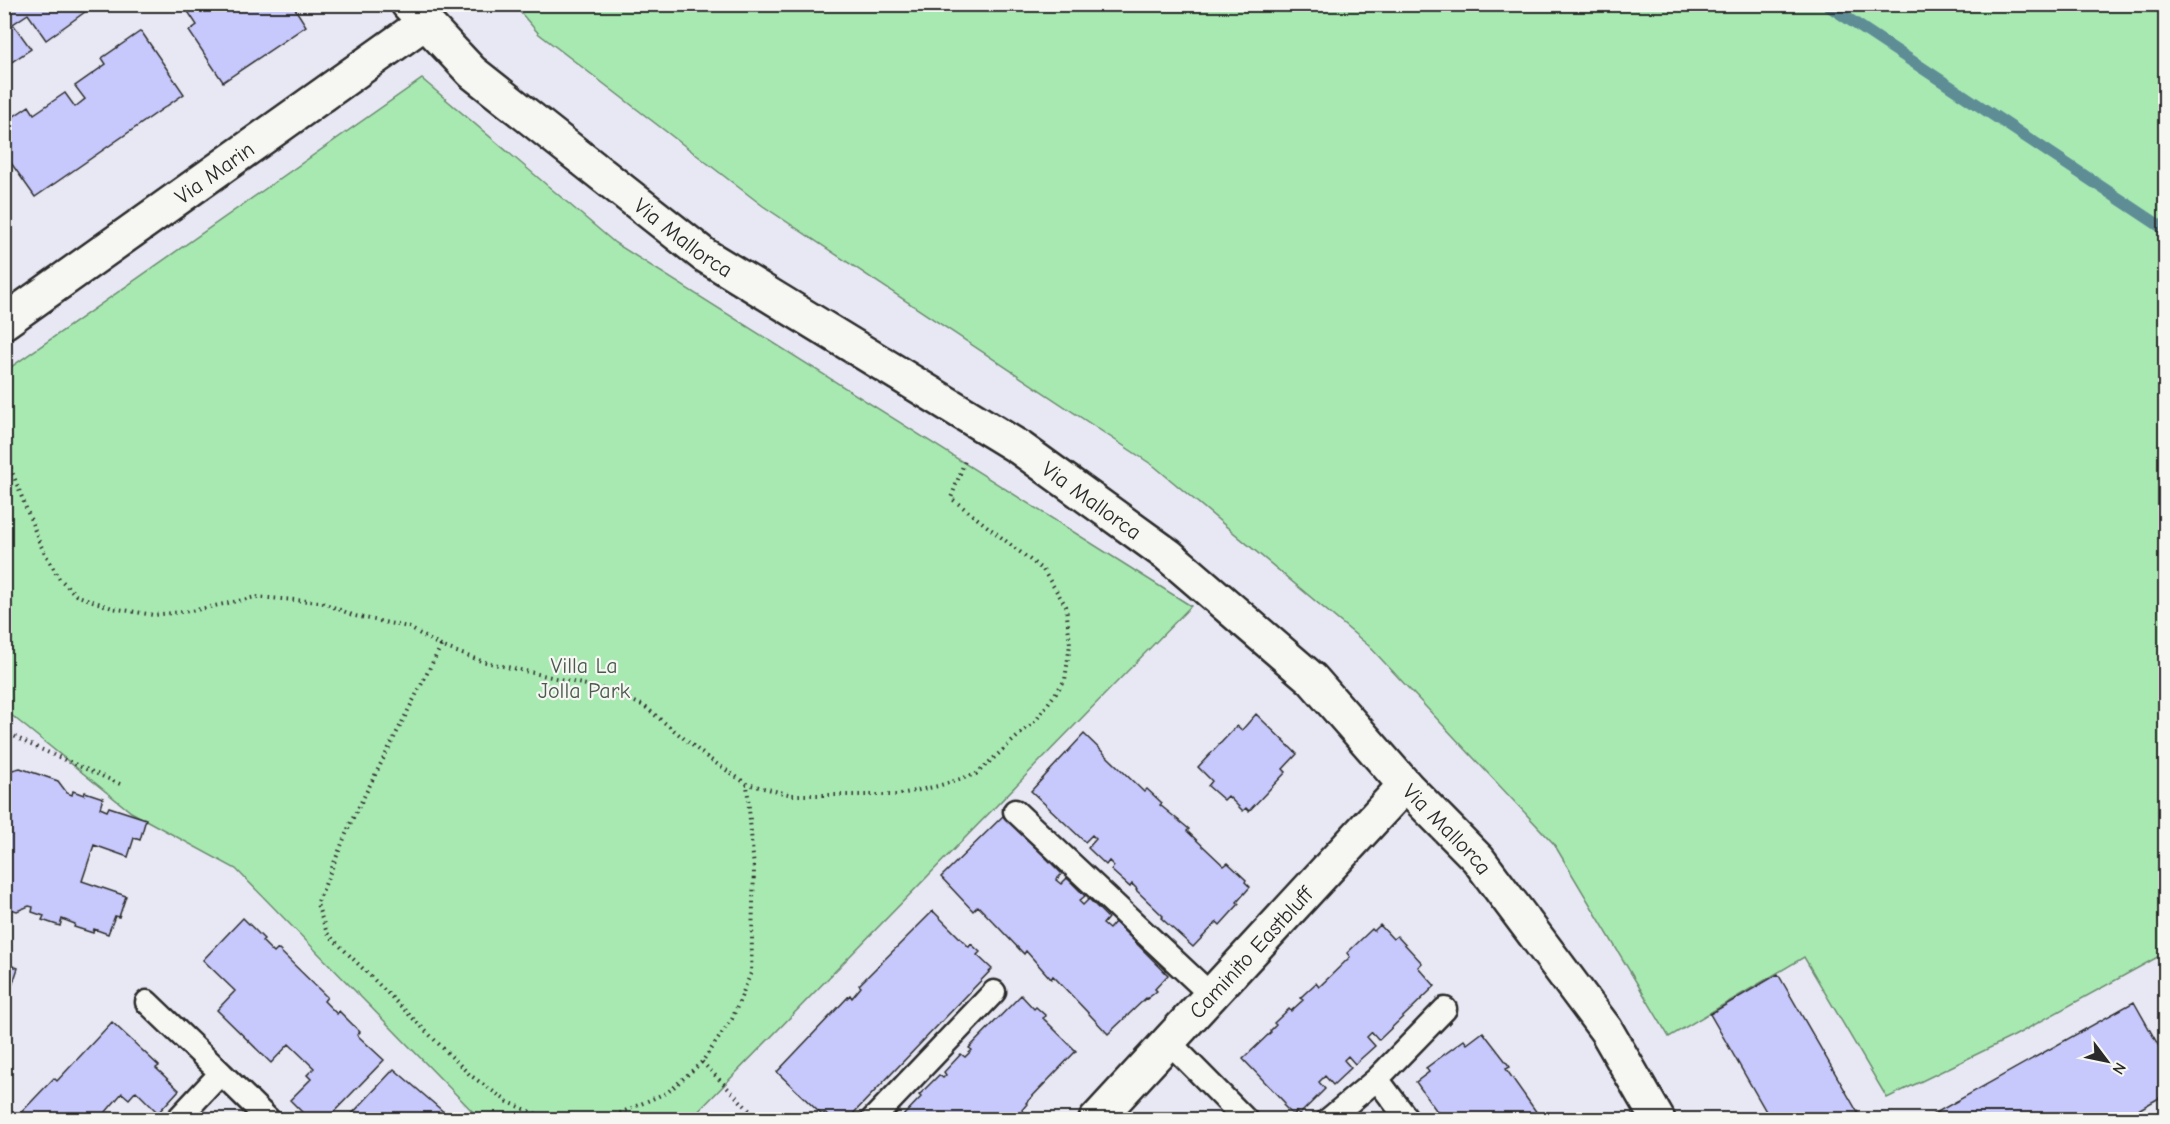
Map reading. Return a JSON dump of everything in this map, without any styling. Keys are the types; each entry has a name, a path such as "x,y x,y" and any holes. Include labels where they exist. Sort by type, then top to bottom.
{"street":[{"name":"Via Marin","path":"4,322 416,14"},
{"name":"Via Mallorca","path":"416,14 472,72 704,255 1020,448 1168,555 1312,679 1405,784 1478,859 1606,1030 1658,1119"},
{"name":"Caminito Eastbluff","path":"1096,1119 1405,784"}],"lane":[{"path":"1015,810 1211,995"},
{"path":"872,1119 994,992"},
{"path":"147,1002 269,1119"},
{"path":"1328,1119 1377,1078 1445,1009"},
{"path":"1168,1041 1246,1119"},
{"path":"177,1119 221,1073"},
{"path":"1377,1078 1408,1119"}],"path":[{"path":"4,451 40,544 58,577 76,595 112,608 153,615 191,611 256,597 321,602 355,616 408,627 441,646 480,661 608,690 644,706 708,758 747,784 792,795 896,795 938,786 976,774 1037,720 1065,680 1070,644 1066,606 1043,570 951,498 966,459 984,426"},
{"path":"441,646 351,822 317,904 327,933 470,1075 508,1102 560,1119"},
{"path":"4,731 120,784"},
{"path":"597,1119 609,1118 668,1092 702,1062 732,1019 751,973 754,869 747,784"},
{"path":"702,1062 759,1119"}],"green space":[{"path":"514,5 2165,5 2165,953 2014,1036 1887,1098 1804,957 1669,1037 1554,844 1369,646 1154,466 763,206 539,34"},
{"name":"Villa La Jolla Park","path":"422,79 615,243 1191,606 691,1119 480,1119 236,869 131,812 5,710 4,372"}],"building":[{"path":"4,4 96,4 46,40 28,14 13,24 31,49 4,67"},
{"path":"183,4 292,4 306,26 223,82 189,31 197,25"},
{"path":"141,31 184,94 35,197 4,153 4,123 29,106 34,114 65,93 75,107 85,99 75,86 106,64 102,58"},
{"path":"1256,714 1297,754 1283,769 1286,772 1249,811 1246,808 1243,811 1228,796 1224,800 1208,786 1212,781 1198,767 1237,726 1242,730"},
{"path":"1084,734 1144,792 1147,789 1162,803 1160,805 1189,829 1187,831 1224,866 1228,863 1250,887 1237,902 1239,904 1220,925 1217,922 1193,947 1161,918 1163,916 1132,884 1130,887 1111,870 1114,866 1109,861 1106,865 1088,848 1096,839 1092,835 1085,842 1031,791"},
{"path":"20,768 58,781 67,793 72,795 73,791 84,795 85,792 103,798 100,808 107,811 109,807 146,819 140,840 134,838 128,857 94,845 82,881 126,896 119,917 115,916 108,934 94,929 93,933 74,927 75,924 62,919 60,926 42,920 44,916 32,912 33,907 29,906 17,911 4,907 4,772"},
{"path":"1004,815 1062,874 1056,880 1061,884 1067,878 1085,896 1079,901 1083,905 1089,899 1108,918 1103,924 1109,929 1115,922 1168,975 1155,989 1157,991 1146,998 1108,1034 1053,976 1051,979 1026,951 1024,954 978,906 973,911 941,877"},
{"path":"933,911 969,947 971,944 980,952 977,955 992,969 847,1120 831,1120 825,1113 822,1115 777,1072 850,995 852,998 861,987 859,985"},
{"path":"243,918 274,953 278,949 327,997 324,1001 337,1014 339,1011 360,1032 357,1035 384,1060 326,1120 310,1120 290,1100 311,1079 307,1075 314,1068 289,1044 271,1063 217,1010 235,991 203,960"},
{"path":"1380,925 1393,939 1397,936 1422,963 1418,967 1435,986 1379,1040 1372,1032 1367,1037 1375,1046 1355,1064 1348,1056 1344,1060 1351,1068 1333,1085 1325,1076 1319,1082 1325,1089 1299,1115 1296,1112 1293,1115 1283,1105 1285,1103 1243,1059 1271,1032 1276,1025 1274,1023 1303,1000 1300,998 1316,983 1319,987 1350,957 1347,953 1372,929 1374,931"},
{"path":"4,963 18,968 11,989 6,987 4,992"},
{"path":"1778,974 1862,1120 1771,1120 1710,1014"},
{"path":"1021,995 1034,1009 1036,1007 1046,1016 1043,1018 1076,1051 1026,1103 1022,1110 1024,1112 1016,1120 899,1120 939,1075 943,1078 946,1075 944,1072 961,1054 965,1057 972,1050 969,1048"},
{"path":"2134,1002 2166,1059 2166,1094 2121,1120 1923,1120"},
{"path":"112,1022 159,1066 156,1068 179,1090 158,1113 136,1091 129,1099 122,1093 99,1120 14,1120 54,1078 57,1081"},
{"path":"1483,1032 1510,1067 1506,1069 1542,1120 1443,1120 1416,1082 1429,1072 1426,1068 1464,1040 1467,1044"},
{"path":"394,1069 446,1114 443,1117 446,1120 352,1120 350,1116"}],"waterway":[{"path":"1826,4 2166,230"}]}
